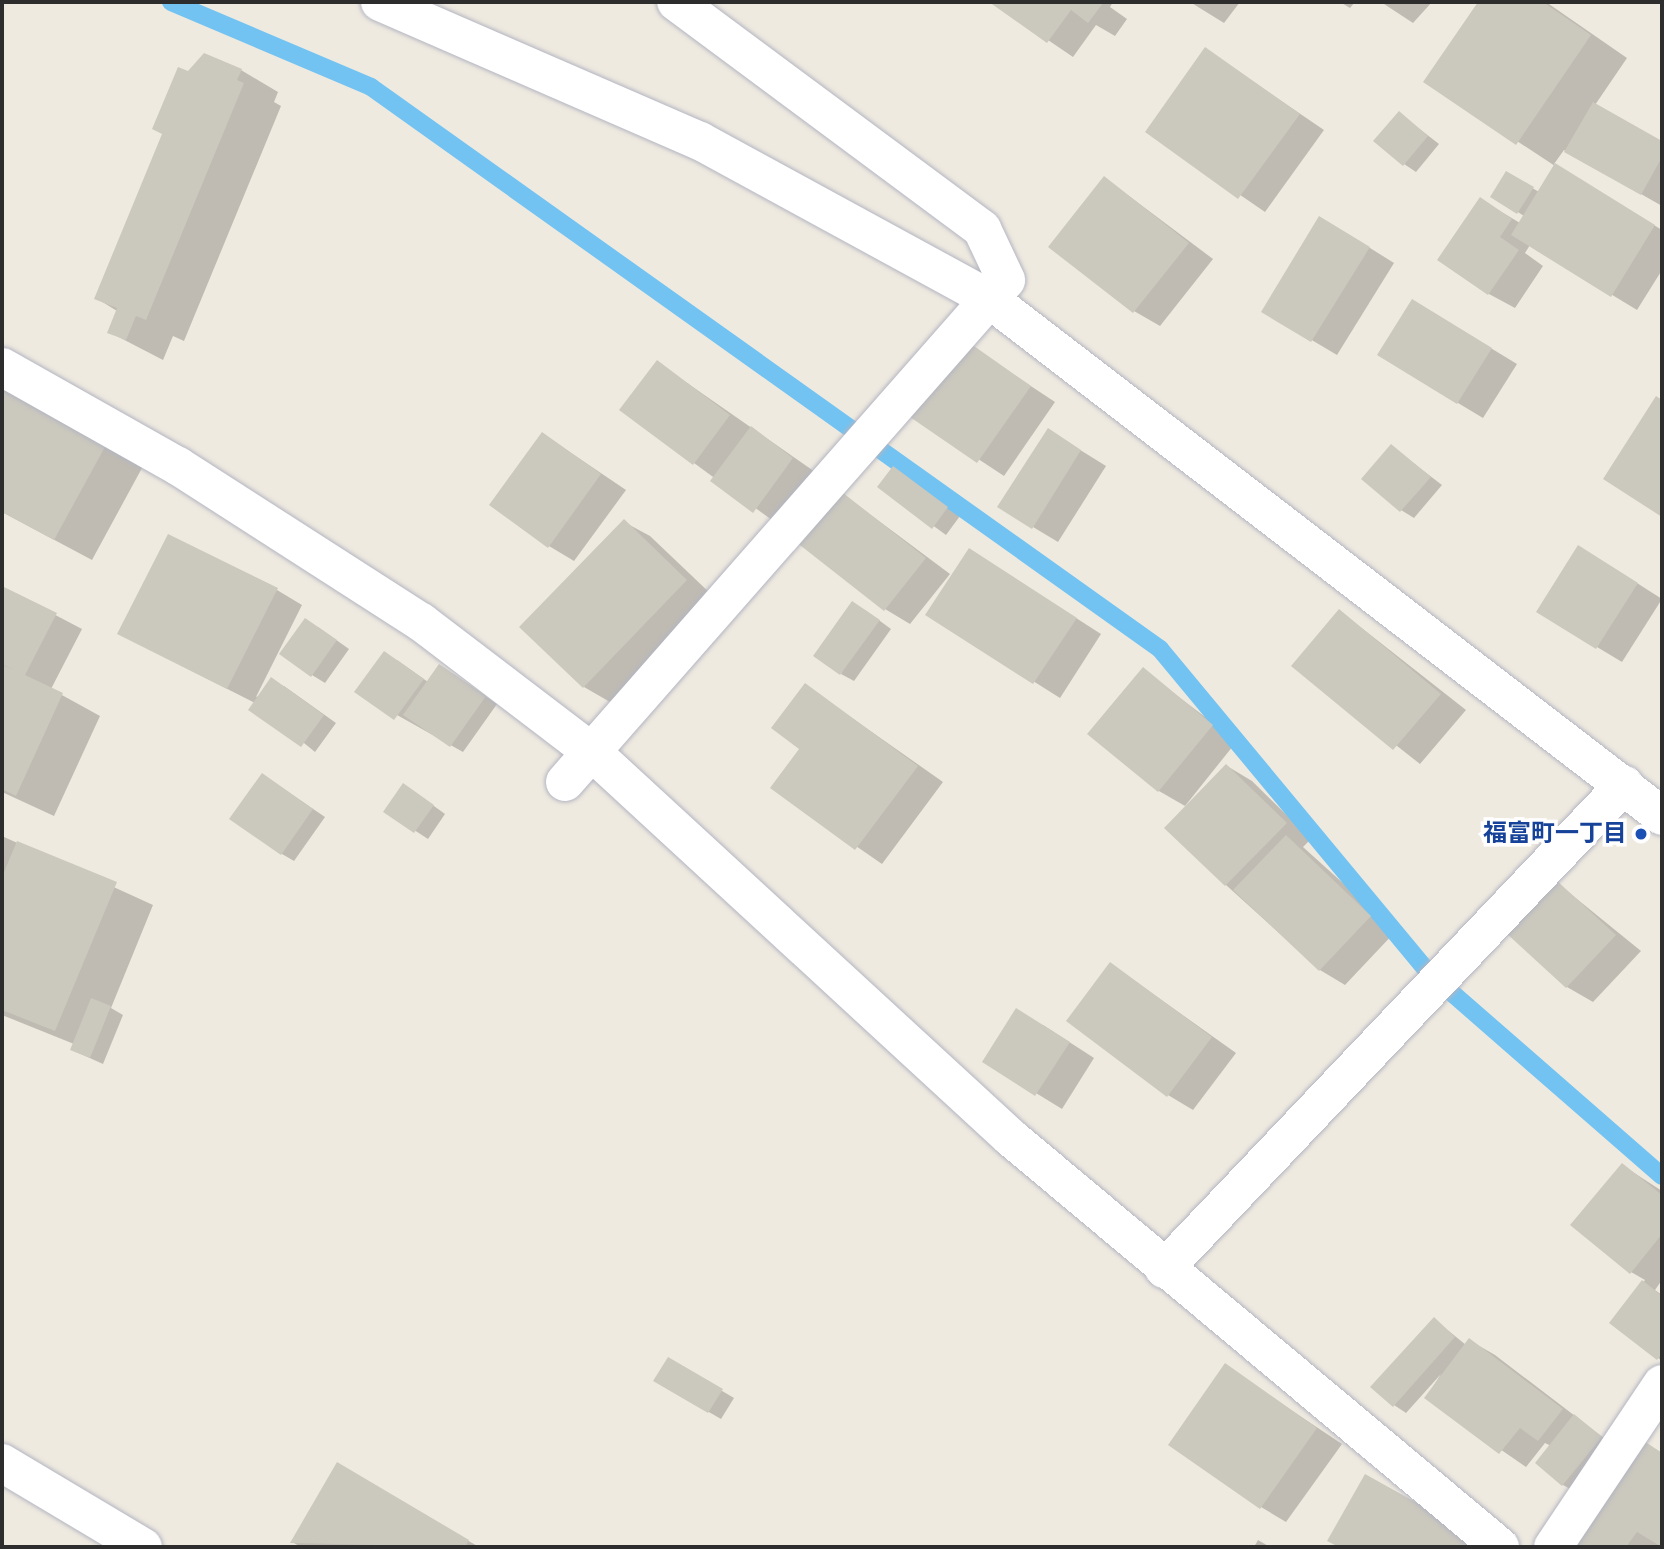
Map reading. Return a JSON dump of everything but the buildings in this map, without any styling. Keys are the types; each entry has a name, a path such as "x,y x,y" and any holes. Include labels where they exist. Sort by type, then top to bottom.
{"street":[{"path":"380,2 700,141 988,298 1662,816"},
{"path":"565,782 1006,280 982,229 676,2"},
{"path":"2,367 178,466 421,622 593,753 1010,1137 1164,1269 1500,1547"},
{"path":"1164,1269 1624,785"},
{"path":"1553,1547 1662,1384"},
{"path":"2,1463 142,1547"}],"waterway":[{"path":"171,2 371,87 1160,649 1428,972 1662,1176"}],"place":[{"name":"福富町一丁目","path":"1641,834"}]}
